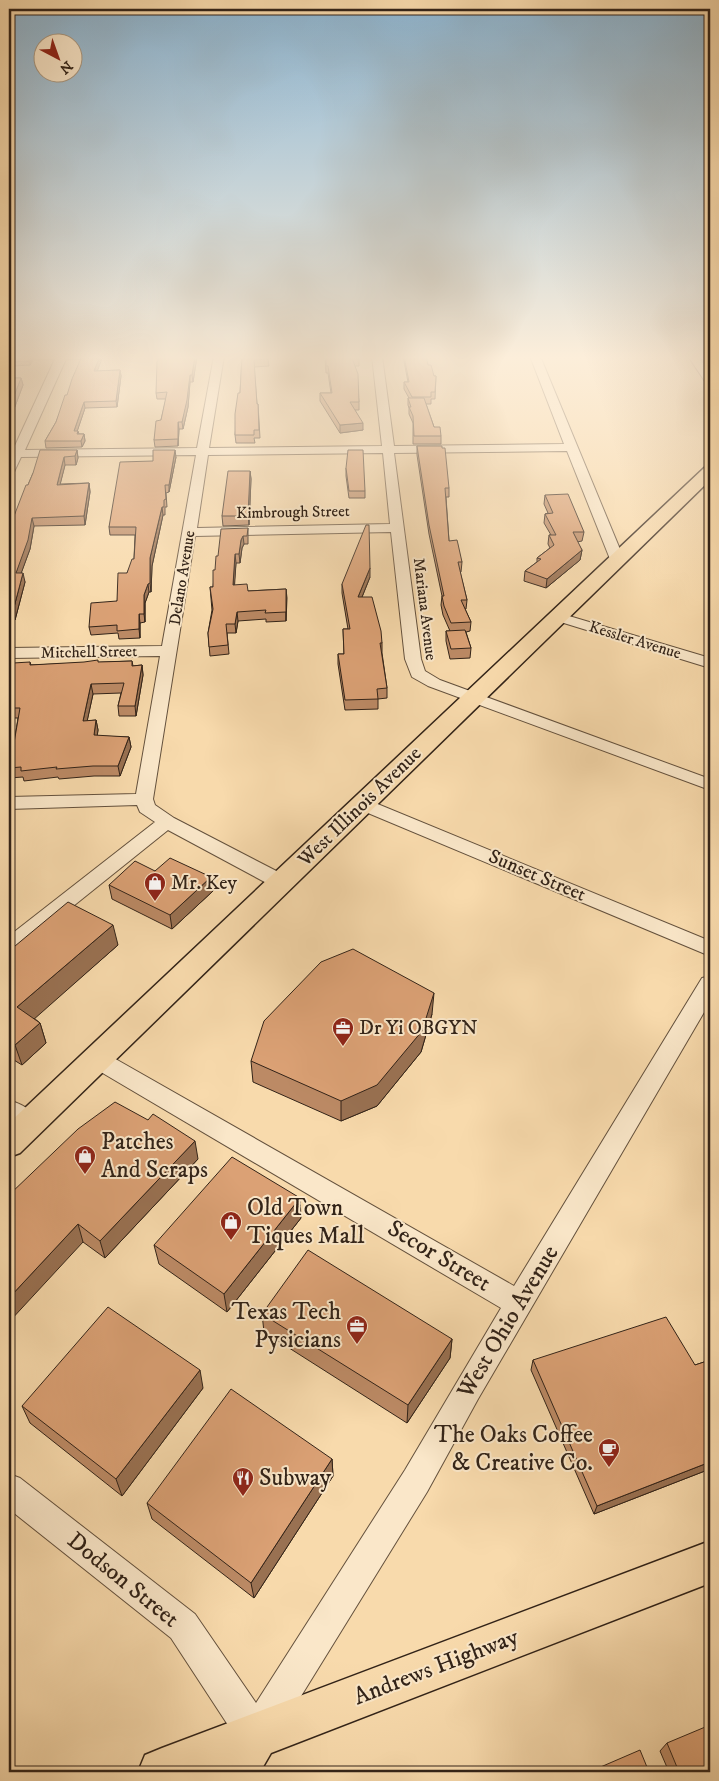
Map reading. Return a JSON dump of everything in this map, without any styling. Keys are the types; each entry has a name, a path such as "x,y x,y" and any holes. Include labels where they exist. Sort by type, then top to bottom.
{"main road":[{"name":"West Illinois Avenue","path":"9,1143 710,471"},
{"name":"Andrews Highway","path":"162,1772 245,1754 710,1562"}],"street":[{"path":"9,471 13,454 20,439"},
{"name":"Delano Avenue","path":"144,799 205,439"},
{"name":"Mariana Avenue","path":"388,439 412,659 415,670 428,680 710,785"},
{"path":"569,439 617,559"},
{"path":"13,454 572,447"},
{"name":"Kimbrough Street","path":"189,532 398,528"},
{"name":"Kessler Avenue","path":"560,616 710,663"},
{"name":"Mitchell Street","path":"9,653 170,651"},
{"path":"9,802 144,799 147,808 167,822 281,882"},
{"name":"Sunset Street","path":"363,804 710,949"},
{"path":"9,947 167,822"},
{"name":"West Ohio Avenue","path":"245,1754 416,1480 468,1389 710,984"},
{"name":"Secor Street","path":"97,1059 520,1304"},
{"path":"9,1110 30,1123"},
{"name":"Dodson Street","path":"9,1489 183,1626 245,1754"}],"building":[{"path":"46,439 82,439 81,441 45,441"},
{"path":"417,446 442,446 442,448 445,448 449,488 445,488 449,541 457,540 462,562 458,562 467,600 461,600 471,622 451,623 444,606 442,596 444,596 429,525"},
{"path":"40,450 77,450 75,456 64,457 57,485 89,483 84,516 32,518 28,540 16,573 23,573 13,611 9,611 9,529 26,485 28,485 33,473"},
{"path":"153,450 175,450 169,485 165,485 166,499 164,500 164,507 162,507 150,558 150,583 144,595 144,614 139,614 139,629 117,631 117,625 89,627 91,603 117,601 118,573 127,573 132,559 134,559 136,527 109,527 120,462 153,461"},
{"path":"348,450 363,450 365,491 349,491 346,468"},
{"path":"228,471 250,471 248,516 222,516"},
{"path":"568,494 584,532 573,532 582,550 547,579 525,571 541,559 537,558 554,545 549,535 556,535 545,514 553,513 545,495"},
{"path":"366,525 369,525 370,568 358,597 372,597 381,631 382,643 380,643 387,688 377,689 378,699 345,700 338,654 344,654 343,629 350,629 342,584"},
{"path":"248,528 247,536 243,536 241,540 239,554 235,554 233,585 247,584 248,591 286,589 286,612 265,613 266,610 237,612 235,624 226,624 228,645 209,647 208,633 213,609 210,587 213,587 213,570 215,570 216,556 218,556 221,529"},
{"path":"465,630 471,648 451,649 446,631"},
{"path":"98,660 98,662 132,661 132,666 142,665 135,706 118,706 124,683 91,684 83,721 96,720 94,735 129,737 118,766 56,769 57,767 21,771 21,767 9,768 9,744 14,743 20,708 9,708 9,679 13,663 30,662 30,665"},
{"path":"170,858 211,877 170,915 109,885 135,861 155,871"},
{"path":"68,902 113,925 17,1007 40,1023 15,1045 9,1041 9,951"},
{"name":"Dr Yi OBGYN","path":"353,949 434,993 422,1031 377,1085 341,1101 251,1061 264,1021 321,962"},
{"path":"115,1102 148,1120 153,1114 195,1141 100,1241 78,1224 9,1298 9,1195 78,1129"},
{"name":"Old Town Tiques Mall","path":"232,1157 300,1198 224,1294 154,1245"},
{"name":"Texas Tech Pysicians","path":"308,1250 452,1339 408,1405 262,1314"},
{"path":"108,1307 200,1370 116,1479 22,1406"},
{"path":"666,1317 695,1365 710,1360 710,1462 597,1506 533,1360"},
{"name":"Subway","path":"231,1389 332,1459 251,1583 147,1503"},
{"path":"710,1725 710,1772 679,1772 667,1743"},
{"path":"640,1750 649,1772 589,1772"}],"place":[{"name":"Mr. Key","path":"155,902"},
{"name":"Dr Yi OBGYN","path":"343,1047"},
{"name":"Patches And Scraps","path":"85,1175"},
{"name":"Old Town Tiques Mall","path":"231,1241"},
{"name":"Texas Tech Pysicians","path":"357,1345"},
{"name":"The Oaks Coffee & Creative Co.","path":"609,1468"},
{"name":"Subway","path":"243,1497"}]}
